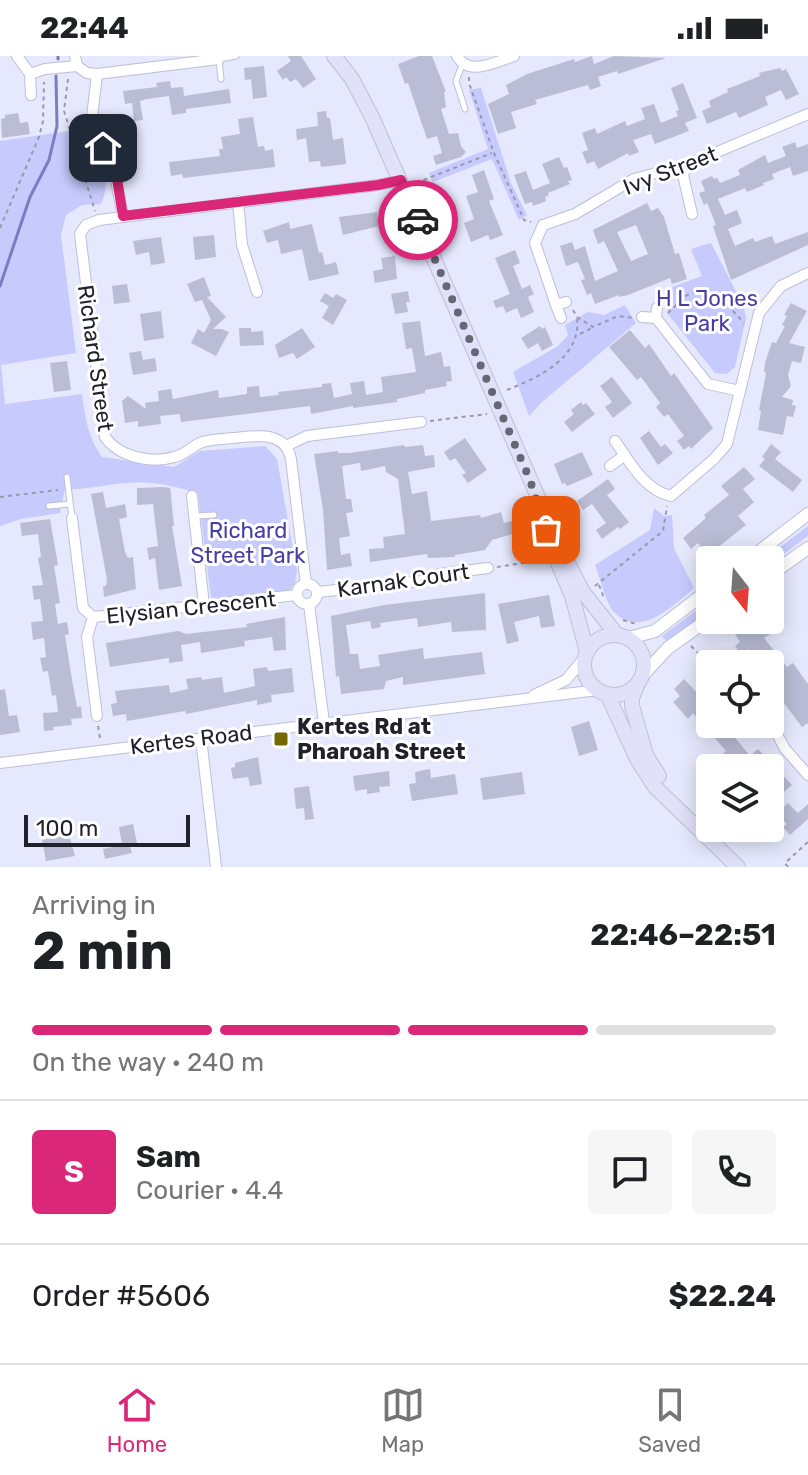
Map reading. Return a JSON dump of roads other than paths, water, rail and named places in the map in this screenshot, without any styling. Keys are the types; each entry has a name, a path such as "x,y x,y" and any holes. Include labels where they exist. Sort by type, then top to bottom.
{"main road":[{"path":"334,56 352,79 372,117 530,480 583,592 623,637 642,652 644,661 632,702 646,755 683,813"},
{"path":"530,480 554,554 572,596 586,654 586,676 603,692 655,787 738,867"},
{"path":"586,654 599,639 623,637"},
{"path":"603,692 625,693 640,679"}],"street":[{"path":"17,56 30,74 31,95"},
{"path":"463,63 514,56"},
{"path":"30,74 65,67 76,61 87,73 97,74 219,59"},
{"path":"97,74 91,126 112,160 123,216 402,184"},
{"name":"Ivy Street","path":"562,308 535,243 540,228 575,214 634,179 686,165 808,114"},
{"path":"686,165 683,175 692,214"},
{"path":"238,201 242,245 257,292"},
{"name":"Richard Street","path":"123,216 99,220 82,229 80,242 102,427 110,444 132,456 164,459 177,457 202,442 263,435 272,436 286,446"},
{"path":"615,441 650,487 671,496 714,459 727,444 759,313 781,286 808,273"},
{"path":"638,317 660,313 708,384 740,391"},
{"path":"306,584 291,459 286,446 307,436 421,422"},
{"path":"610,466 625,455"},
{"path":"192,496 204,605"},
{"path":"766,546 808,514"},
{"name":"Elysian Crescent","path":"72,518 83,608 93,617 297,595"},
{"path":"784,565 808,548"},
{"name":"Karnak Court","path":"318,592 421,581 440,574 488,568"},
{"path":"306,584 314,585 318,592 316,600 309,604 301,602 297,595 300,586 306,584"},
{"path":"623,637 655,631 696,600"},
{"path":"309,604 324,723"},
{"path":"93,617 87,637 97,716"},
{"path":"640,679 668,648 696,628"},
{"name":"Kertes Road","path":"525,699 560,685 572,675 586,654"},
{"name":"Kertes Road","path":"0,763 603,692"},
{"path":"201,738 216,867"},
{"path":"779,738 808,775"}],"lane":[{"path":"221,79 219,59 236,56"},
{"path":"463,63 456,81 465,109"},
{"path":"67,477 72,518"},
{"path":"49,506 70,504"},
{"path":"195,516 214,515"}],"waterway":[{"path":"0,286 30,197 49,160 57,126 56,76"}],"place":[{"name":"Kertes Rd at Pharoah Street","path":"281,739"}],"park label":[{"name":"H L Jones Park","path":"707,310"},
{"name":"Richard Street Park","path":"248,542"}]}
